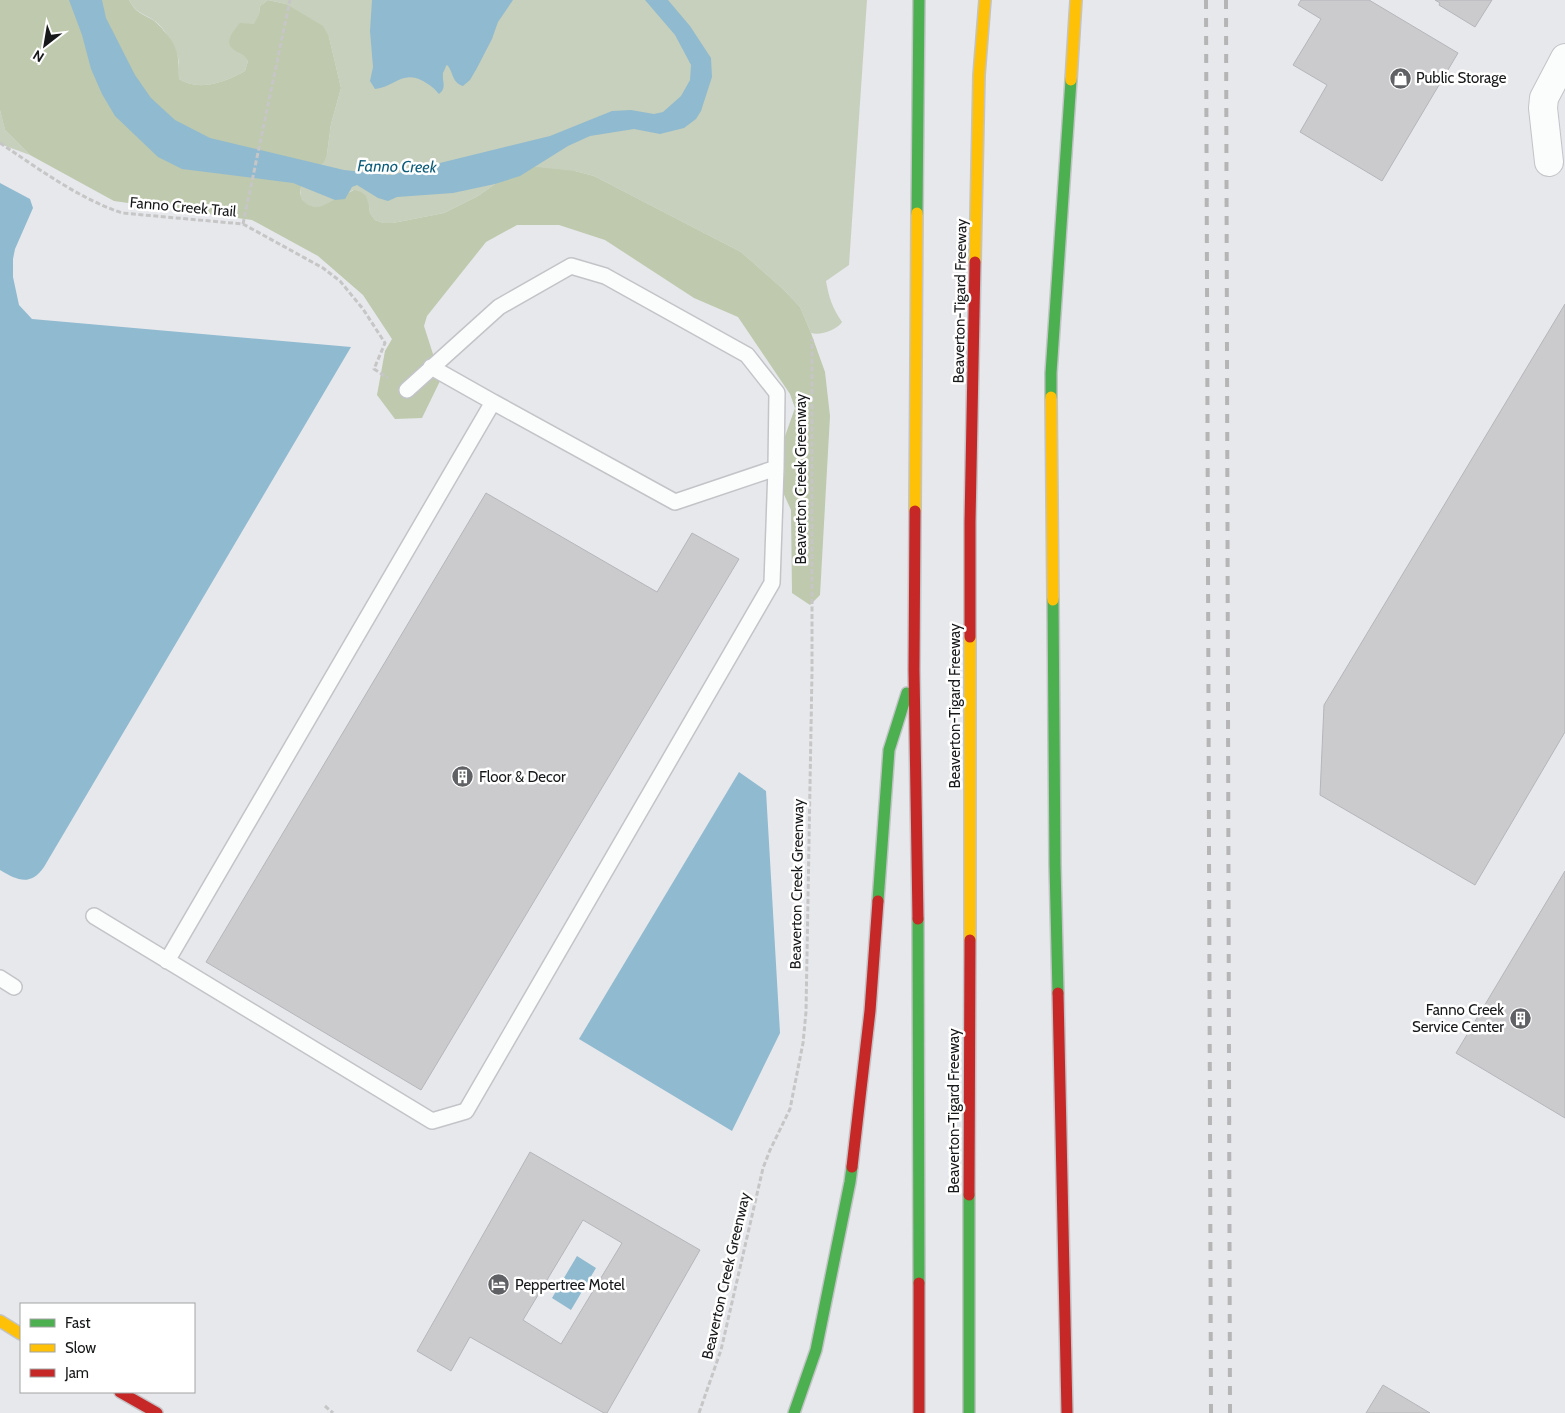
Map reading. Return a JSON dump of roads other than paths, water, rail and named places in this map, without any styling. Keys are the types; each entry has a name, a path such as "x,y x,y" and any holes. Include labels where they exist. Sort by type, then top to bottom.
{"main road":[{"path":"919,0 914,670 918,1002 919,1413"},
{"name":"Beaverton-Tigard Freeway","path":"968,1413 970,532 979,75 984,0"},
{"path":"1067,1413 1055,875 1051,373 1076,0"},
{"path":"794,1413 816,1350 850,1182 870,1011 889,750 914,670"},
{"path":"0,1321 20,1333"},
{"path":"122,1393 157,1413"}],"street":[{"path":"1549,162 1543,108 1544,98 1565,58"}],"lane":[{"path":"94,916 432,1121 466,1111 772,583 777,393 747,355 605,276 571,266 499,307 407,390"},
{"path":"431,368 675,502 776,468"},
{"path":"167,961 493,402"},
{"path":"0,978 14,987"}],"water":[{"path":"69,0 102,0 106,18 135,75 151,98 175,120 210,138 344,170 391,175 550,136 612,111 631,110 654,114 663,112 681,96 690,80 691,65 675,35 645,0 668,0 690,26 711,58 712,77 701,111 696,119 684,128 660,134 634,129 590,136 568,146 520,176 495,184 453,193 397,197 388,201 378,198 357,185 352,187 345,199 335,200 293,183 182,169 158,157 115,116 102,94 91,69 82,35"},
{"path":"372,0 513,0 498,22 492,39 470,80 463,86 459,84 447,65 443,73 444,87 439,94 423,81 409,77 375,89 370,81 373,67 370,31"},
{"path":"0,183 30,199 33,208 15,249 13,259 13,277 19,305 32,319 351,347 44,867 34,877 23,880 12,877 0,870"},
{"path":"739,772 766,791 780,1033 732,1131 579,1039"},
{"path":"577,1256 596,1268 571,1310 552,1298"}],"railway":[{"path":"1206,0 1211,1413"},
{"path":"1226,0 1230,1413"}],"place":[{"name":"Public Storage","path":"1400,78"},
{"name":"Floor & Decor","path":"463,777"},
{"name":"Fanno Creek Service Center","path":"1520,1019"},
{"name":"Peppertree Motel","path":"499,1285"}],"water label":[{"name":"Fanno Creek","path":"397,166"}]}
